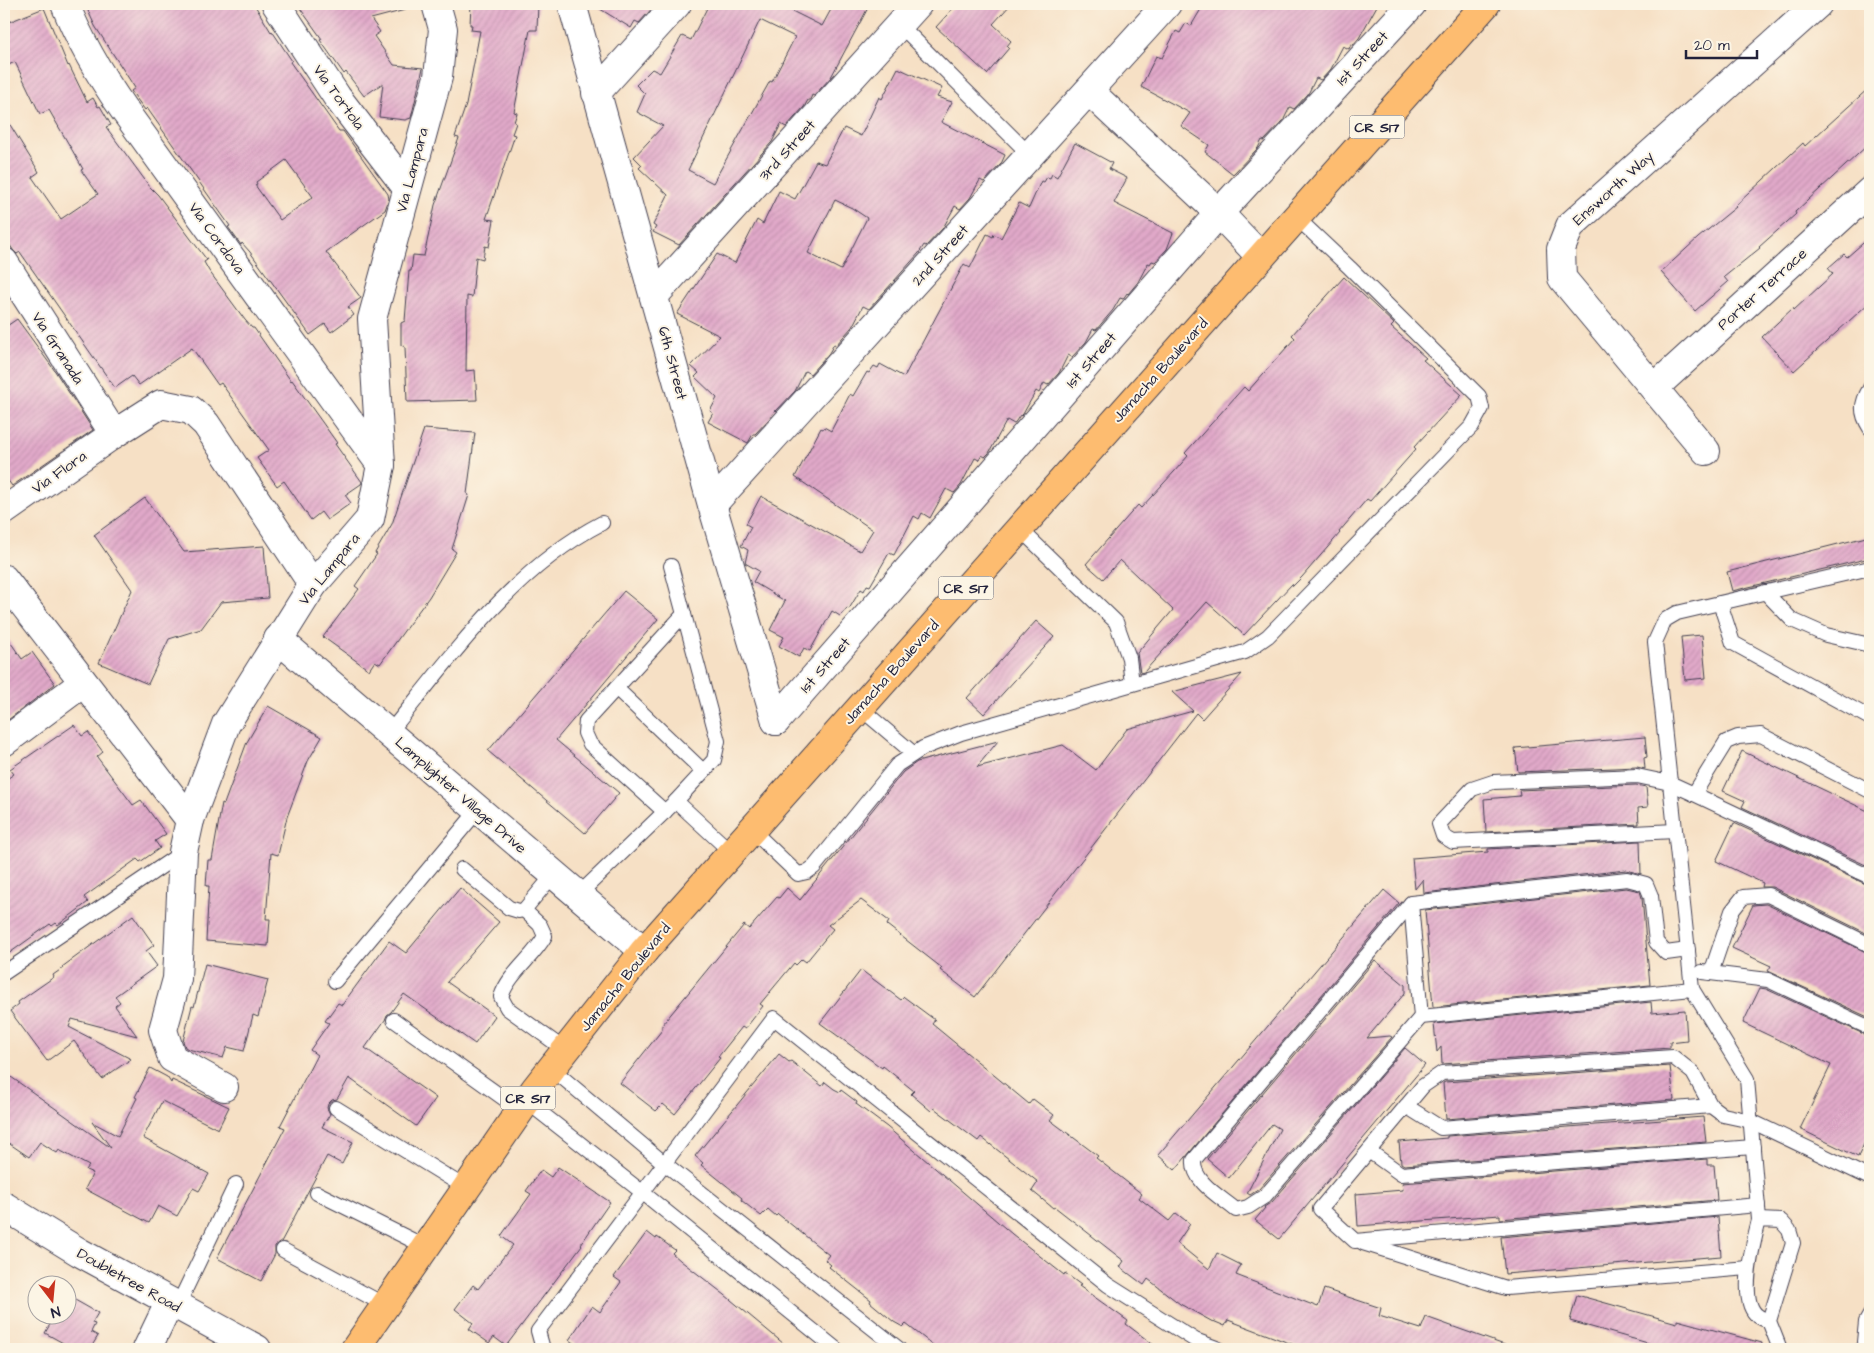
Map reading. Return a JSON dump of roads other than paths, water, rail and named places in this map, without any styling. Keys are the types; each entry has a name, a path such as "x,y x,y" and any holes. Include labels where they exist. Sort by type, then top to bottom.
{"main road":[{"name":"Jamacha Boulevard","path":"355,1349 523,1106 644,951 1486,4"}],"street":[{"name":"Via Cordova","path":"65,4 88,53 124,110 382,465"},
{"name":"Via Tortola","path":"276,4 337,97 408,188"},
{"name":"Via Lampara","path":"224,1087 172,1058 163,1030 177,980 183,852 190,820 226,724 313,585 370,519 382,465 372,319 438,77 443,29 436,4"},
{"name":"6th Street","path":"572,4 712,505 776,721"},
{"path":"596,93 677,4"},
{"name":"1st Street","path":"776,721 1219,213 1412,4"},
{"name":"Ensworth Way","path":"1706,451 1562,278 1561,249 1570,226 1818,4"},
{"name":"2nd Street","path":"712,505 1089,91 1161,6"},
{"name":"3rd Street","path":"654,296 912,9"},
{"path":"1089,91 1219,213 1261,257"},
{"name":"Porter Terrace","path":"1654,388 1870,191"},
{"name":"Via Granada","path":"4,262 12,296 114,434"},
{"path":"114,434 161,404 192,410 206,424 313,585"},
{"name":"Via Flora","path":"4,511 114,434"},
{"path":"4,578 190,820"},
{"name":"Lamplighter Village Drive","path":"278,639 644,951"},
{"path":"4,742 83,683"},
{"name":"Doubletree Road","path":"4,1206 79,1252 256,1349"},
{"path":"147,1349 173,1305"}],"lane":[{"path":"912,9 1030,155"},
{"path":"752,830 798,874 807,872 814,867 897,765 912,754 960,733 1245,652 1268,636 1472,426 1482,408 1479,396 1296,217"},
{"path":"1870,388 1861,405 1864,419 1870,428"},
{"path":"389,733 503,598 576,536 602,523"},
{"path":"1020,528 1116,622 1129,658 1132,684"},
{"path":"578,895 665,812 714,760 718,741 670,566"},
{"path":"1769,1321 1756,1315 1749,1300 1748,1268 1759,1220 1747,1079 1692,989 1655,642 1664,620 1677,613 1870,568"},
{"path":"1765,592 1792,620 1826,635 1870,645"},
{"path":"1720,603 1733,643 1870,718"},
{"path":"665,812 590,744 585,733 586,721 684,614"},
{"path":"616,688 703,771"},
{"path":"860,708 912,754"},
{"path":"1694,794 1726,742 1738,737 1761,735 1870,791"},
{"path":"1675,831 1453,842 1443,836 1439,824 1472,789 1493,782 1637,776 1670,783 1870,877"},
{"path":"676,801 731,852"},
{"path":"335,982 478,810"},
{"path":"4,973 183,852"},
{"path":"462,869 509,908 519,911 524,910 554,874"},
{"path":"1688,950 1666,953 1656,942 1650,896 1646,884 1626,879 1411,903 1194,1160 1194,1168 1200,1180 1236,1210 1248,1208 1265,1196 1421,1018 1692,989"},
{"path":"1711,973 1732,911 1742,897 1768,895 1870,945"},
{"path":"1411,903 1421,1018"},
{"path":"524,910 540,925 545,936 540,947 504,986 501,997 508,1008 664,1163 900,1349"},
{"path":"1690,971 1768,980 1870,1028"},
{"path":"543,1349 538,1331 774,1018 1108,1285 1195,1340 1219,1349"},
{"path":"394,1020 523,1106 642,1192 836,1349"},
{"path":"1748,1268 1506,1288 1355,1241 1320,1209 1423,1086 1442,1073 1673,1057 1693,1073 1711,1106 1723,1115 1751,1121 1870,1178"},
{"path":"1406,1106 1441,1128 1711,1106"},
{"path":"336,1108 466,1188"},
{"path":"1369,1151 1401,1174 1753,1147"},
{"path":"173,1305 236,1184"},
{"path":"317,1193 426,1247"},
{"path":"1355,1241 1758,1205"},
{"path":"1759,1220 1781,1222 1789,1230 1793,1243 1769,1321 1780,1349"},
{"path":"283,1250 385,1305"},
{"path":"1870,1315 1866,1322 1864,1342 1870,1349"}]}
